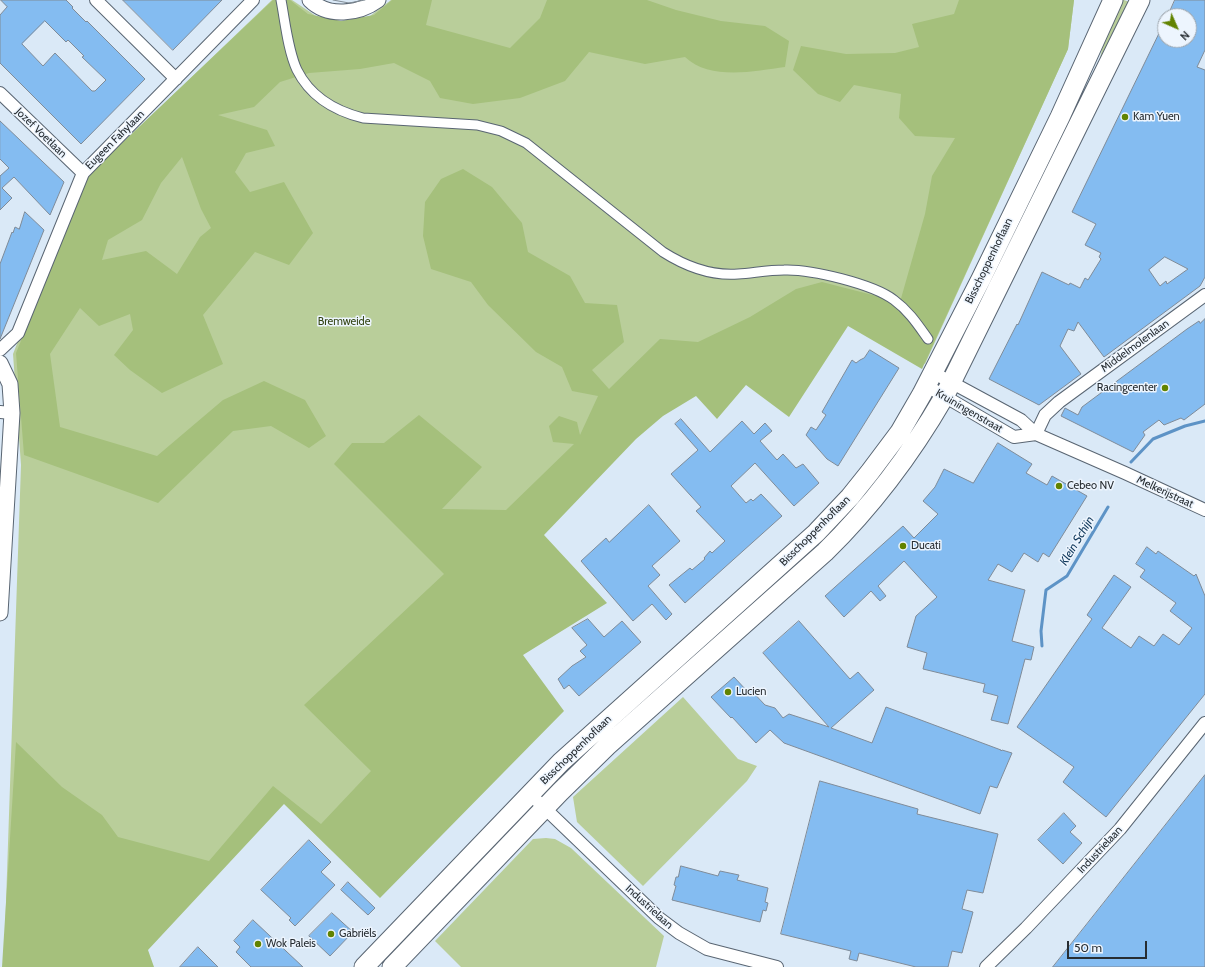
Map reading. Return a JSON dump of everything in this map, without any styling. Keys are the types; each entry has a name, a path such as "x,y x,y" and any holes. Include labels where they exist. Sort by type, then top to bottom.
{"main road":[{"name":"Bisschoppenhoflaan","path":"370,961 577,747 773,572 834,515 861,484 887,450 909,417 930,380 1060,117 1113,0"},
{"name":"Bisschoppenhoflaan","path":"392,967 544,808 607,746 809,567 838,539 892,477 920,438 948,390 1140,0"}],"street":[{"path":"96,0 176,79"},
{"name":"Eugeen Fahylaan","path":"0,350 18,333 83,172 253,0"},
{"path":"281,0 290,49 297,70 312,90 321,99 336,109 363,118 477,125 501,131 526,143 663,252 683,263 707,271 725,274 804,270 863,286 894,299 913,318 928,339"},
{"path":"310,0 318,6 331,11 345,12 366,7 378,0"},
{"name":"Jozef Voetlaan","path":"0,93 83,172"},
{"name":"Middelmolenlaan","path":"1036,434 1046,415 1059,402 1205,295"},
{"path":"0,363 10,384 6,413 0,613"},
{"name":"Kruiningenstraat","path":"930,380 948,390 1014,437 1036,434"},
{"name":"Kruiningenstraat","path":"948,390 1021,420 1036,434 1125,473"},
{"name":"Melkerijstraat","path":"1125,473 1205,510"},
{"name":"Industrielaan","path":"986,967 1026,928 1120,829 1205,723"},
{"name":"Industrielaan","path":"530,794 660,918 678,933 707,949 777,967"}],"green space":[{"name":"Bremweide","path":"272,0 292,0 319,18 347,22 370,16 391,0 1074,0 1068,49 925,364 839,311 684,389 465,596 379,894 284,803 151,944 4,960 21,465 13,354 79,185"},
{"path":"273,0 290,0 308,14 341,21 374,15 392,0 432,0 426,25 510,48 540,18 547,0 647,0 676,10 721,21 765,26 789,41 785,67 747,72 720,72 707,69 695,64 685,57 645,64 589,52 565,81 520,98 473,104 440,98 430,81 394,63 360,69 309,73 280,82 254,107 218,115 267,130 275,146 246,153 235,172 250,192 284,182 313,233 289,265 255,252 203,315 223,364 162,393 130,370 114,355 133,330 130,314 99,326 80,308 50,354 60,427 157,456 223,400 264,381 305,400 326,436 309,448 271,426 233,431 158,503 24,455 16,353 66,229 84,179","holes":["182,157 201,209 211,228 200,237 177,274 146,251 102,260 108,240 142,220 161,183"]},
{"path":"959,0 1074,0 1068,49 922,369 848,326 789,417 746,385 717,419 696,396 663,416 636,439 544,535 607,603 523,655 564,711 380,898 284,804 148,950 154,967 2,967 16,742 62,787 102,815 118,837 209,861 273,786 321,824 371,771 304,705 444,574 334,464 352,443 384,443 419,415 482,467 442,509 506,510 574,444 553,442 549,426 559,416 577,422 580,435 598,396 572,391 562,367 536,352 488,305 471,282 431,269 423,236 425,202 441,179 463,169 492,187 522,223 528,252 570,276 585,303 617,305 624,342 592,370 609,389 660,339 698,342 750,317 796,289 822,282 900,302 925,214 932,176 955,138 915,136 899,118 901,94 854,85 840,102 818,94 793,70 801,46 846,54 895,53 919,47 912,24 954,14"},
{"path":"1120,0 1132,3 1096,77 1107,26"},
{"path":"683,697 738,759 757,766 747,781 643,886 577,822 573,797"},
{"path":"533,839 555,839 571,848 664,936 656,967 461,967 435,941"}],"building":[{"path":"1,0 66,0 86,22 87,21 145,79 81,144 0,63 0,15 7,7","holes":["45,21 66,42 68,40 84,56 82,57 106,80 95,91 92,91 55,53 43,66 22,44"]},
{"path":"123,0 222,0 173,50"},
{"path":"1175,0 1205,0 1205,50 1197,67 1205,70 1205,277 1200,286 1104,357 1078,322 1074,331 1068,329 1060,346 1081,374 1039,405 989,379 1017,324 1018,325 1042,272 1069,285 1070,283 1080,288 1085,278 1088,280 1101,259 1099,257 1101,253 1085,245 1096,224 1072,212 1157,37 1157,48 1197,48 1197,8 1172,8","holes":["1165,257 1188,269 1167,284 1166,281 1160,286 1149,270"]},
{"path":"0,121 64,182 50,215 14,177 2,188 12,198 0,210 0,176 9,168 0,159"},
{"path":"25,212 44,230 0,339 0,264 12,232 13,233 15,227 19,229"},
{"path":"1205,319 1205,404 1184,420 1181,418 1164,425 1159,420 1143,432 1145,435 1133,452 1061,416 1065,408 1078,415 1082,407 1187,329"},
{"path":"870,350 899,368 838,466 827,459 806,435 811,427 816,430 826,415 822,412 852,360 856,363 864,358"},
{"path":"681,419 710,452 742,421 754,434 765,423 772,431 760,441 777,460 783,454 796,468 803,464 819,483 794,506 755,463 731,486 746,503 751,499 753,501 761,494 782,516 685,603 669,585 690,568 692,570 705,559 704,558 710,551 712,553 725,541 696,511 701,507 671,474 698,450 675,424"},
{"path":"998,443 1032,464 1026,473 1047,485 1052,476 1087,496 1049,557 1043,553 1038,562 1024,553 1012,572 998,564 988,580 1025,590 1012,641 1034,647 1031,660 1025,659 1008,724 991,720 998,696 983,692 985,684 923,669 927,653 907,647 916,616 937,597 904,561 878,586 886,596 880,601 871,591 844,617 825,596 903,526 914,538 938,514 923,501 935,487 944,469 973,483"},
{"path":"649,505 680,541 652,566 660,575 648,586 672,614 666,620 652,604 633,621 581,561 606,538 609,542"},
{"path":"1147,547 1156,554 1158,551 1194,576 1196,574 1205,596 1205,694 1106,817 1063,782 1074,767 1017,727 1092,619 1087,615 1114,575 1131,587 1102,628 1131,648 1139,636 1154,646 1163,634 1179,645 1192,628 1170,611 1176,603 1140,577 1145,570 1136,564"},
{"path":"588,619 604,637 622,621 641,642 579,696 569,685 564,689 558,679 572,666 586,657 580,651 587,645 572,628"},
{"path":"799,621 850,679 858,672 874,690 831,728 872,743 886,707 1001,751 1012,753 997,788 990,786 980,814 784,743 770,730 756,743 711,697 734,677 747,691 749,688 765,705 775,708 783,718 789,714 829,727 763,653"},
{"path":"1205,775 1205,967 1053,967"},
{"path":"820,781 918,809 917,814 998,834 983,893 967,890 962,909 973,912 962,953 952,951 948,967 916,967 859,953 857,961 849,959 851,951 781,934"},
{"path":"1064,813 1076,826 1070,832 1082,843 1063,864 1038,840"},
{"path":"309,840 331,862 321,872 335,885 295,926 289,920 291,918 261,890"},
{"path":"681,866 718,876 720,871 739,875 737,880 768,888 765,902 768,903 766,911 763,910 760,922 672,900 676,886 674,885 676,877 678,877"},
{"path":"348,882 375,908 368,915 341,890"},
{"name":"Gabriëls","path":"332,913 353,932 330,956 309,936"},
{"name":"Wok Paleis","path":"253,920 303,967 251,967 236,952 240,947 234,941"},
{"path":"198,947 218,967 180,967"}],"waterway":[{"name":"Klein Schijn","path":"1131,462 1153,439 1185,426 1205,421"},
{"name":"Klein Schijn","path":"1042,646 1041,631 1046,590 1067,576 1108,507"}],"tram line":[{"path":"333,0 349,3 365,0"}],"place":[{"name":"Kam Yuen","path":"1125,117"},
{"name":"Racingcenter","path":"1165,388"},
{"name":"Cebeo NV","path":"1059,486"},
{"name":"Ducati","path":"903,546"},
{"name":"Lucien","path":"728,692"},
{"name":"Gabriëls","path":"331,934"},
{"name":"Wok Paleis","path":"258,944"}]}
